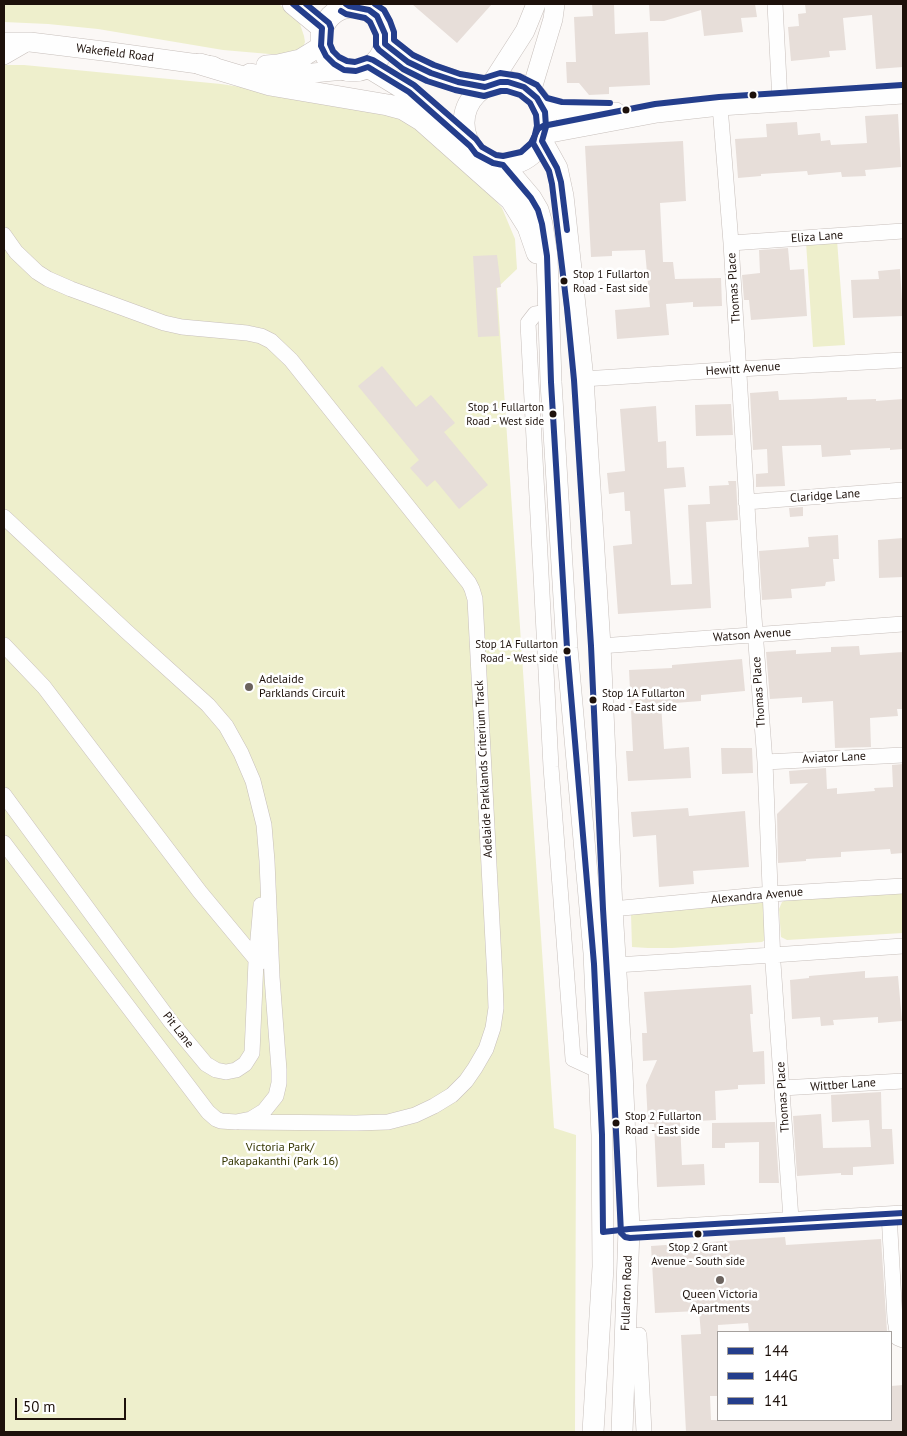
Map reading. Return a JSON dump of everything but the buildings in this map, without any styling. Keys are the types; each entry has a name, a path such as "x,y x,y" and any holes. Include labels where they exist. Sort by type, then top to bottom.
{"highway":[{"path":"294,4 322,37 326,56 344,70 356,71 368,67 379,57 385,44 385,34 377,16 369,10 348,5 328,18 322,37"},
{"path":"385,44 408,62 431,73 458,82 488,86"},
{"path":"200,64 270,85 388,105 402,109 421,120 511,200 528,227 537,251 549,311"},
{"path":"368,67 409,92 470,146 476,154 493,163 511,164 526,159 533,154 544,137 546,120 537,99 516,84 500,82 488,86 477,93 470,100 464,118 464,128 470,146"},
{"name":"Fullarton Road","path":"544,137 557,168 561,184 576,307 583,380 600,646 629,1229 622,1432"},
{"name":"Fullarton Road","path":"503,164 531,198 538,210 547,256 551,382 567,648 594,964 602,1135 602,1277 593,1432"},
{"path":"551,382 583,380"},
{"path":"567,648 600,646"},
{"path":"590,918 612,909"},
{"path":"603,1232 629,1229"}],"main road":[{"path":"488,86 525,31 536,4"},
{"path":"555,4 537,99 561,111 657,113"},
{"name":"Wakefield Road","path":"200,64 253,66 278,64 300,59 322,37"},
{"name":"Wakefield Road","path":"4,42 30,42 200,64 261,76 344,70"},
{"path":"544,137 657,113 720,106 903,94"}],"street":[{"path":"776,4 780,102"},
{"path":"4,57 30,42"},
{"name":"Thomas Place","path":"720,106 731,242 746,502 765,762 773,955 791,1219"},
{"name":"Eliza Lane","path":"731,242 903,231"},
{"name":"Adelaide Parklands Criterium Track","path":"4,235 16,252 37,272 71,289 164,323 182,327 247,333 261,336 271,341 291,360 463,575 472,589 475,599 496,1008 493,1028 486,1049 475,1068 452,1095 415,1115 388,1122 356,1124 240,1122"},
{"path":"549,311 536,314 528,323 551,767 573,1059 599,1071"},
{"name":"Hewitt Avenue","path":"583,380 903,360"},
{"name":"Claridge Lane","path":"746,502 903,490"},
{"path":"4,517 208,705 226,726 241,753 253,782 264,825 267,861 272,977 279,1070 278,1092 274,1100 264,1111 251,1119 240,1122 226,1122 216,1118 203,1106 4,843"},
{"name":"Watson Avenue","path":"600,646 903,624"},
{"path":"4,645 44,687 200,892 256,961 272,977"},
{"name":"Aviator Lane","path":"765,762 903,754"},
{"name":"Pit Lane","path":"4,795 172,1022 202,1060 212,1069 226,1072 236,1070 245,1064 252,1053 256,961 267,861"},
{"name":"Alexandra Avenue","path":"612,909 770,894 903,886"},
{"path":"616,965 903,946"},
{"name":"Wittber Lane","path":"782,1088 903,1081"},
{"path":"629,1229 896,1213 895,1319 898,1338 903,1340"},
{"name":"Fullarton Road","path":"639,1335 644,1432"}],"green space":[{"path":"4,4 279,4 300,24 305,42 300,51 281,55 223,50 98,29 4,22"},
{"name":"Victoria Park/ Pakapakanthi (Park 16)","path":"4,65 24,65 221,84 401,114 484,188 502,208 515,239 517,269 497,288 554,1128 576,1135 575,1432 4,1432"},
{"path":"837,240 845,345 813,347 806,242"},
{"path":"903,893 903,933 787,940 781,937 779,909 782,902 786,900"},
{"path":"761,902 764,904 765,940 762,942 672,948 632,947 631,914"}],"transit line":[{"name":"144","path":"293,4 322,28 321,46 326,56 334,64 344,70 356,71 368,67 409,92 470,146 476,154 493,163 503,165 531,198 538,210 542,224 547,256 551,382 567,648 594,964 602,1135 603,1232 903,1213"},
{"name":"141","path":"306,4 329,23 331,28 330,44 333,51 339,57 355,62 367,58 373,60 414,85 476,139 482,147 496,155 503,156 521,152 531,143 538,129 543,126 655,104 719,97 902,85"},
{"name":"144","path":"346,4 369,10 377,16 385,34 385,44 408,62 431,73 458,82 485,87 500,82 508,82 524,87 537,98 545,112 546,127 542,141 557,168 561,182 567,230"},
{"name":"141","path":"375,4 384,10 390,21 394,32 394,40 413,55 434,65 460,74 484,78 500,73 519,76 537,85 547,98 562,102 610,103"},
{"name":"144G","path":"341,11 365,18 370,22 376,35 376,46 379,50 403,69 427,81 455,90 484,96 507,91 520,95 530,103 536,115 537,126 533,143 549,171 552,184 574,380 591,646 621,1233 625,1237 630,1238 903,1222"}],"place":[{"name":"Stop 1 Fullarton Road - East side","path":"564,281"},
{"name":"Stop 1 Fullarton Road - West side","path":"553,414"},
{"name":"Stop 1A Fullarton Road - West side","path":"567,651"},
{"name":"Adelaide Parklands Circuit","path":"249,687"},
{"name":"Stop 1A Fullarton Road - East side","path":"593,700"},
{"name":"Stop 2 Fullarton Road - East side","path":"616,1123"},
{"name":"Stop 2 Grant Avenue - South side","path":"698,1234"},
{"name":"Queen Victoria Apartments","path":"720,1280"}]}
